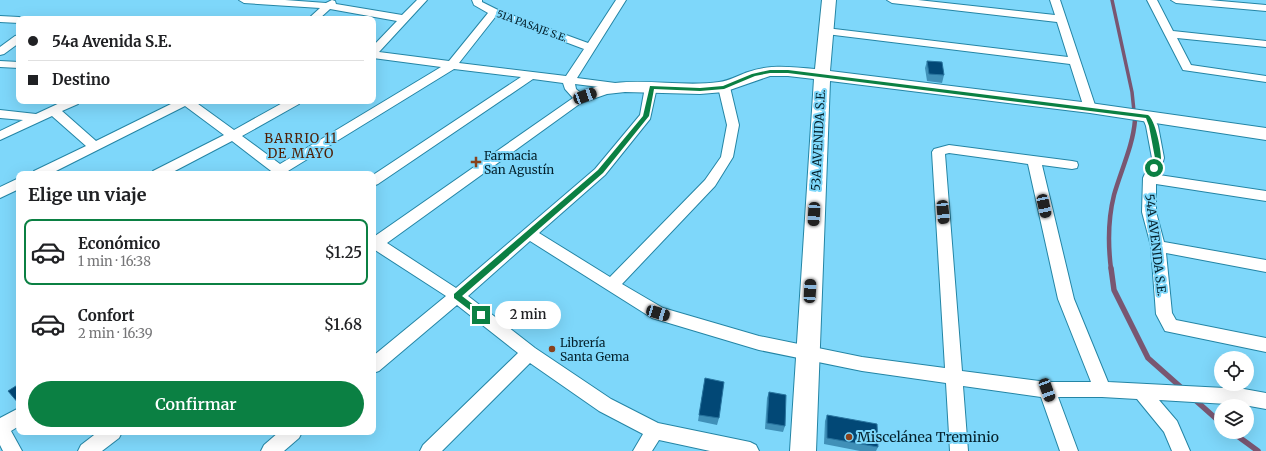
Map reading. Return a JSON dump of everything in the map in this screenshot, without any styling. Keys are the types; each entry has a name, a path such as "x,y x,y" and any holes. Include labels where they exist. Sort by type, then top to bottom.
{"street":[{"path":"244,0 332,3 405,18"},
{"path":"376,53 422,0"},
{"name":"51A PASAJE S.E.","path":"477,0 477,3 494,12 590,47"},
{"path":"581,98 572,92 569,87 569,81 621,0"},
{"name":"53A AVENIDA S.E.","path":"803,451 822,75 829,0"},
{"path":"892,0 1061,18"},
{"path":"1055,0 1090,108"},
{"path":"1152,0 1186,68 1266,79"},
{"path":"1176,0 1234,3 1266,8"},
{"path":"317,16 332,3"},
{"path":"284,171 451,66 494,12"},
{"path":"0,19 16,20"},
{"path":"826,31 1076,61"},
{"path":"1170,34 1266,44"},
{"path":"0,52 16,40"},
{"path":"376,55 625,87 700,89 724,87 754,75 770,71 788,71 1090,108 1266,134"},
{"path":"0,64 16,66"},
{"path":"376,179 530,76"},
{"path":"376,242 581,98 604,90 625,87"},
{"path":"376,364 457,296 600,172 646,116 651,87"},
{"path":"611,285 710,183 727,157 733,125 724,87"},
{"path":"0,136 67,104"},
{"path":"45,171 180,104"},
{"path":"190,104 281,171"},
{"path":"164,171 290,104"},
{"path":"53,110 95,147"},
{"path":"0,114 37,118"},
{"name":"54A AVENIDA S.E.","path":"1139,115 1152,126 1158,158 1150,178 1149,212 1158,246 1164,314 1171,326 1266,345"},
{"path":"959,451 938,152 949,149 1072,165"},
{"path":"1034,160 1066,299 1102,388"},
{"path":"1150,178 1266,196"},
{"path":"0,193 16,185"},
{"path":"529,233 658,313 759,343 862,364 1047,390 1102,388 1244,397 1266,401"},
{"path":"376,244 457,296 529,353 605,405 655,431 750,451"},
{"path":"1158,246 1266,266"},
{"path":"429,451 529,353"},
{"path":"1047,390 1069,451"},
{"path":"1147,392 1171,427 1181,451"},
{"path":"13,451 0,428 16,418"},
{"path":"642,451 655,431"},
{"path":"87,451 109,435"},
{"path":"270,451 289,435"}],"building":[{"path":"927,61 942,62 944,75 929,74"},
{"path":"705,378 724,382 719,418 699,415"},
{"path":"16,386 16,400 8,391"},
{"path":"769,392 786,395 785,426 767,423"},
{"name":"Miscelánea Treminio","path":"827,415 877,424 878,447 827,438"}],"waterway":[{"path":"1112,0 1132,92 1135,121"},
{"path":"1111,269 1109,232 1112,204 1129,149 1135,121"},
{"path":"1111,268 1114,290 1148,358 1184,390"},
{"path":"1194,399 1214,417"},
{"path":"1242,439 1258,451"}],"place":[{"name":"Farmacia San Agustín","path":"476,162"},
{"name":"Librería Santa Gema","path":"552,349"},
{"name":"Miscelánea Treminio","path":"849,437"}],"district":[{"name":"BARRIO 11 DE MAYO","path":"301,146"}],"route":[{"path":"481,315 457,296 600,172 646,116 651,87 700,89 724,87 754,75 770,71 788,71 1148,116 1152,126 1158,158 1154,168"}]}
